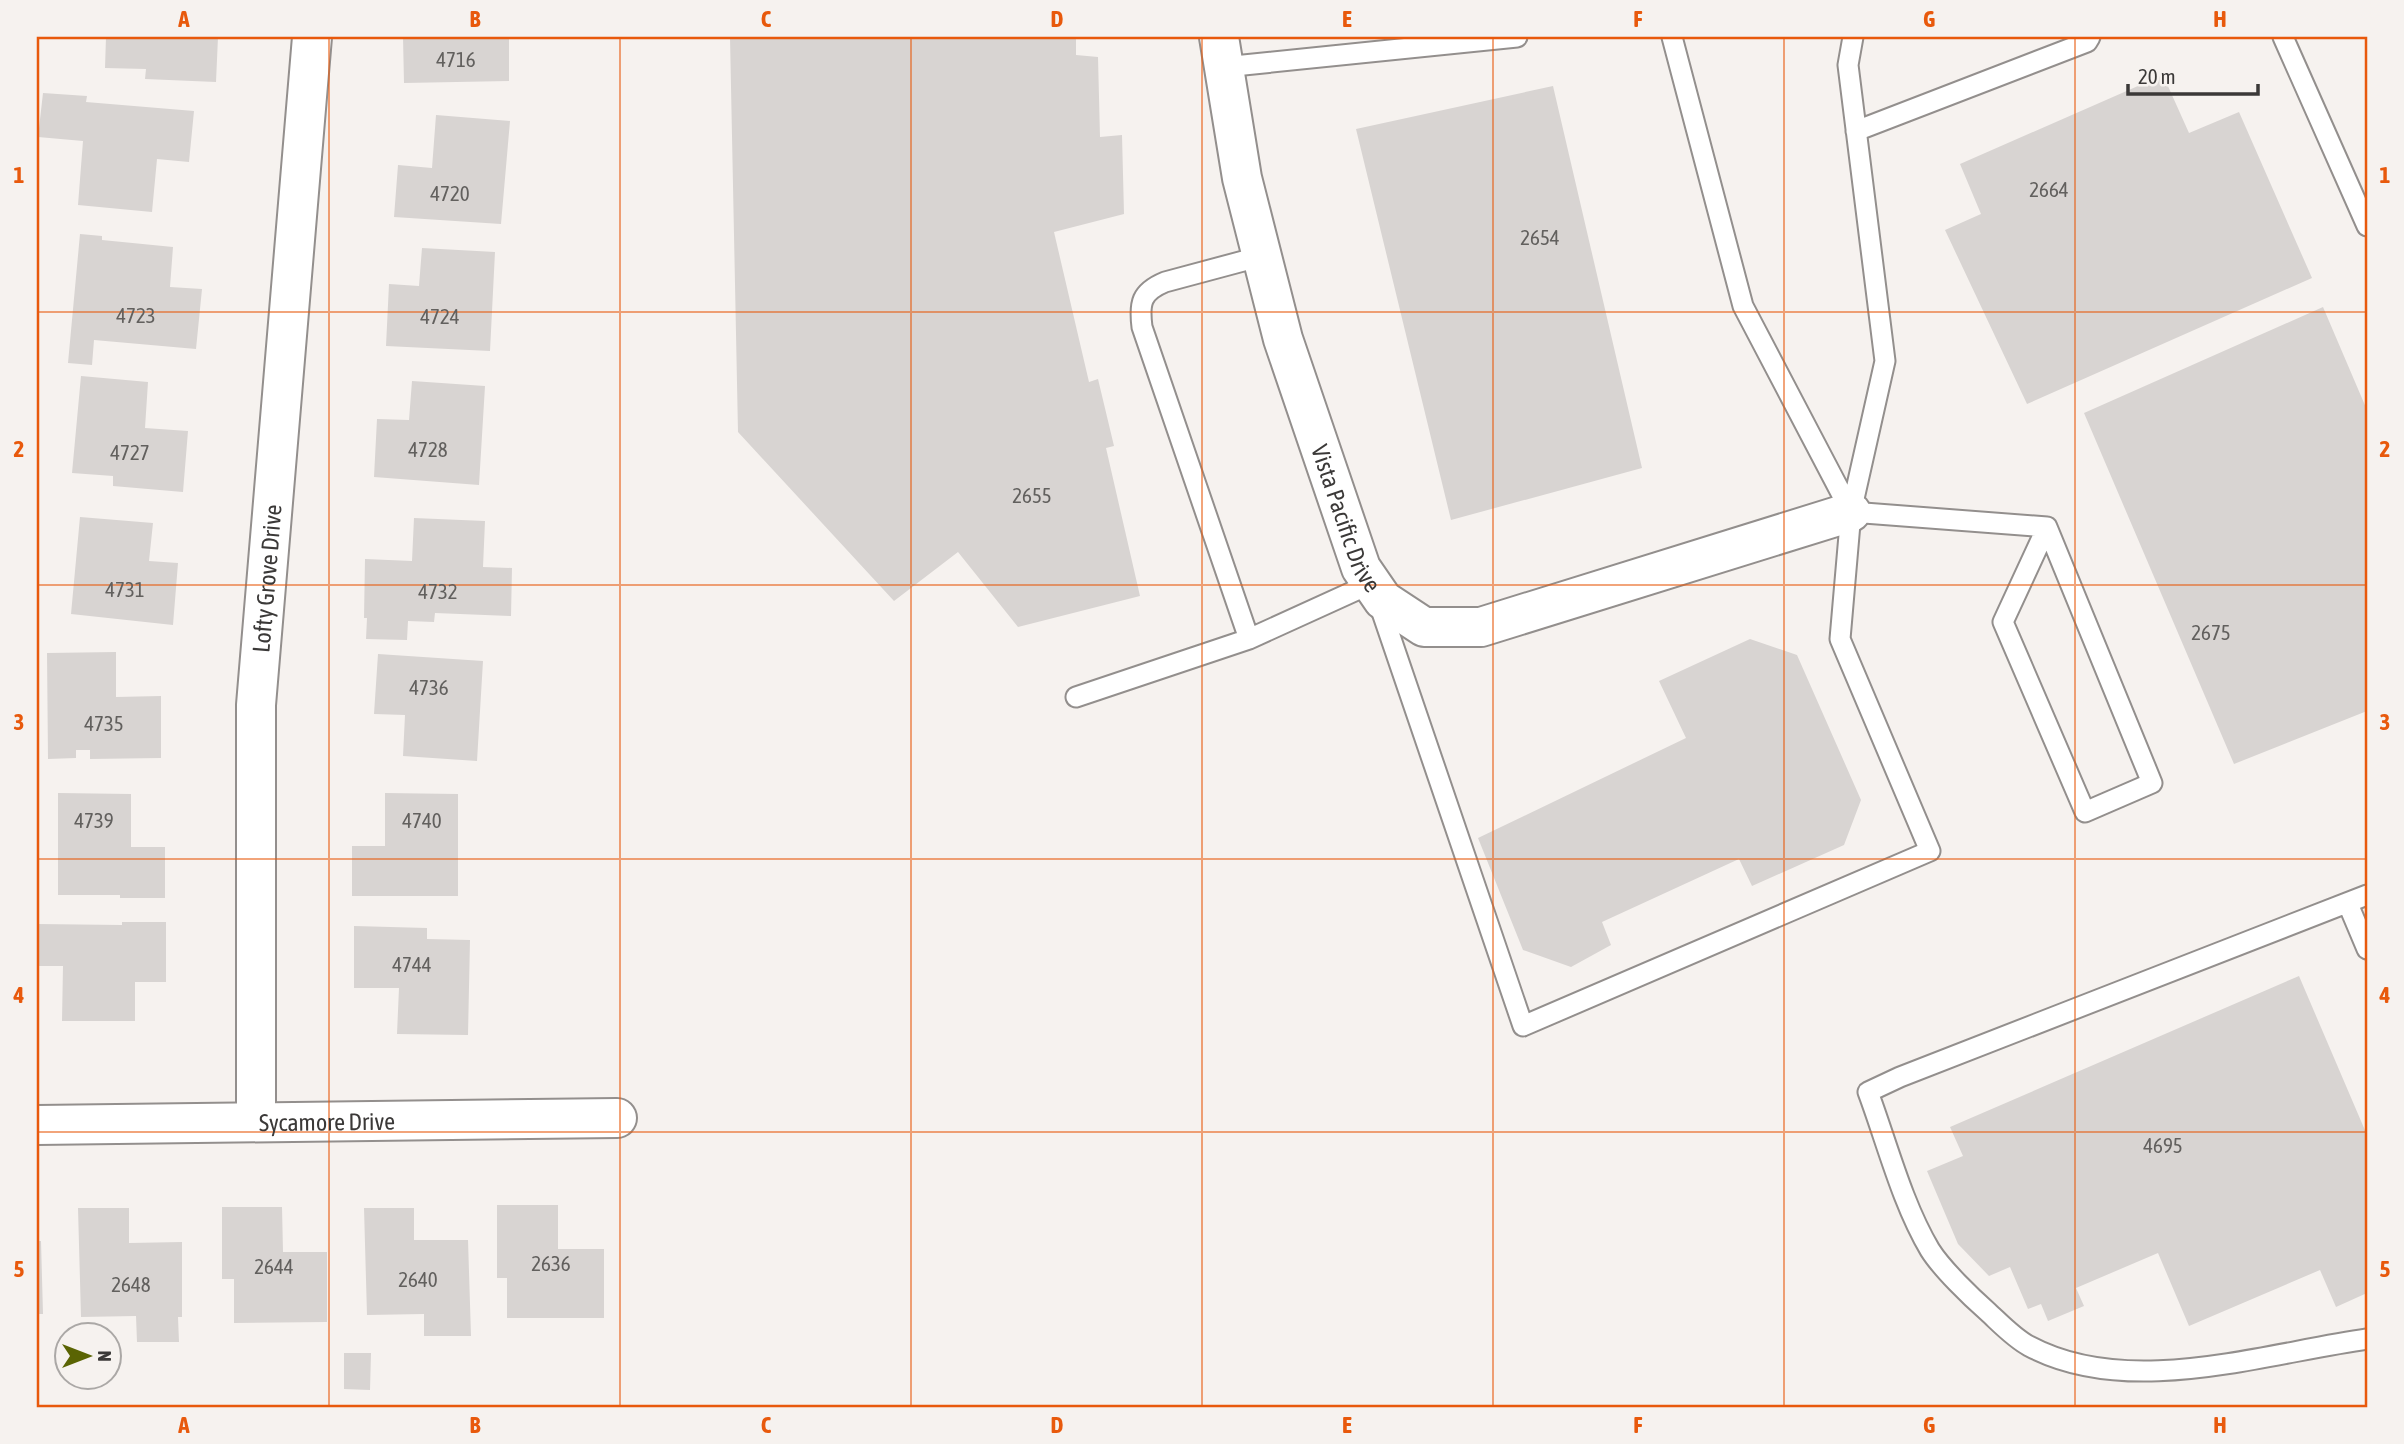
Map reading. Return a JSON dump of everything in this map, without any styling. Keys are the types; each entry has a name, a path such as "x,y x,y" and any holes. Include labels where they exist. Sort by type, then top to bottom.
{"street":[{"name":"Lofty Grove Drive","path":"256,1122 256,705 312,37"},
{"name":"Vista Pacific Drive","path":"1222,52 1242,178 1283,339 1361,568 1383,600 1424,627 1481,627 1851,512"},
{"name":"Sycamore Drive","path":"37,1125 617,1118"}],"lane":[{"path":"1222,52 1517,37"},
{"path":"1672,37 1743,306 1851,512"},
{"path":"1076,698 1249,639 1372,583 1523,1026 1930,851 1840,639 1851,512 1885,361 1847,65 1853,37"},
{"path":"1856,131 2087,42 2090,37"},
{"path":"2283,37 2367,226"},
{"path":"1249,639 1142,327 1140,309 1142,299 1152,287 1262,256"},
{"path":"1851,512 2047,527"},
{"path":"2047,527 2152,783 2085,812 2003,622 2047,527"},
{"path":"2367,895 1900,1077 1868,1092 1912,1213 1931,1252 1976,1302 2027,1345 2059,1359 2088,1367 2142,1372 2181,1370 2367,1339"},
{"path":"2348,904 2367,949"}],"building":[{"path":"106,37 218,37 216,82 145,79 146,69 105,68"},
{"path":"403,37 509,37 509,81 404,83"},
{"path":"730,37 1076,37 1076,55 1098,57 1100,137 1122,135 1124,214 1054,232 1089,382 1098,379 1114,446 1106,448 1140,596 1018,627 958,552 894,601 738,432"},
{"path":"2163,75 2189,133 2239,112 2312,278 2027,404 1945,230 1981,214 1960,164"},
{"path":"1553,86 1642,468 1451,520 1356,129"},
{"path":"43,93 87,96 86,102 194,111 189,162 157,159 152,212 78,205 83,141 38,137"},
{"path":"436,115 510,121 501,224 394,217 398,165 432,168"},
{"path":"80,234 102,236 102,240 173,247 170,287 202,289 196,349 94,340 92,365 68,363"},
{"path":"422,248 495,252 490,351 386,346 389,284 419,286"},
{"path":"2323,307 2367,410 2367,711 2234,764 2084,413"},
{"path":"81,376 148,382 145,428 188,431 183,492 113,486 113,476 72,473"},
{"path":"412,381 485,386 479,485 374,477 377,419 409,420"},
{"path":"80,517 153,523 149,561 178,563 173,625 71,614"},
{"path":"414,518 485,521 483,567 512,568 511,616 435,613 434,622 408,621 407,640 366,639 365,559 412,561"},
{"path":"1750,639 1797,655 1861,800 1844,845 1752,886 1739,859 1602,922 1611,945 1571,967 1523,950 1478,838 1686,738 1659,681"},
{"path":"116,652 116,697 161,696 161,758 90,759 90,750 76,750 76,758 48,759 47,653"},
{"path":"378,654 483,661 477,761 403,756 405,715 374,714"},
{"path":"58,793 131,794 131,847 165,847 165,898 58,895"},
{"path":"385,793 458,794 458,896 352,896 352,846 385,846"},
{"path":"122,922 166,922 166,982 135,982 135,1021 62,1021 63,966 37,966 37,924 122,925"},
{"path":"354,926 427,928 427,939 470,940 468,1035 397,1034 399,988 354,988"},
{"path":"2299,976 2367,1135 2367,1293 2336,1307 2320,1270 2189,1326 2158,1253 2076,1288 2084,1306 2048,1321 2041,1304 2028,1309 2010,1267 1989,1276 1958,1244 1927,1171 1963,1156 1950,1127"},
{"path":"497,1205 558,1205 558,1249 604,1249 604,1318 507,1318 507,1278 497,1278"},
{"path":"222,1207 282,1207 283,1252 327,1252 327,1322 234,1323 234,1279 222,1279"},
{"path":"78,1208 129,1208 129,1243 182,1242 182,1317 178,1317 179,1342 137,1342 136,1316 81,1317"},
{"path":"364,1208 414,1208 414,1240 468,1240 471,1336 424,1336 424,1314 367,1315"},
{"path":"37,1241 41,1241 43,1314 37,1314"},
{"path":"344,1353 371,1353 370,1390 344,1389"}]}
